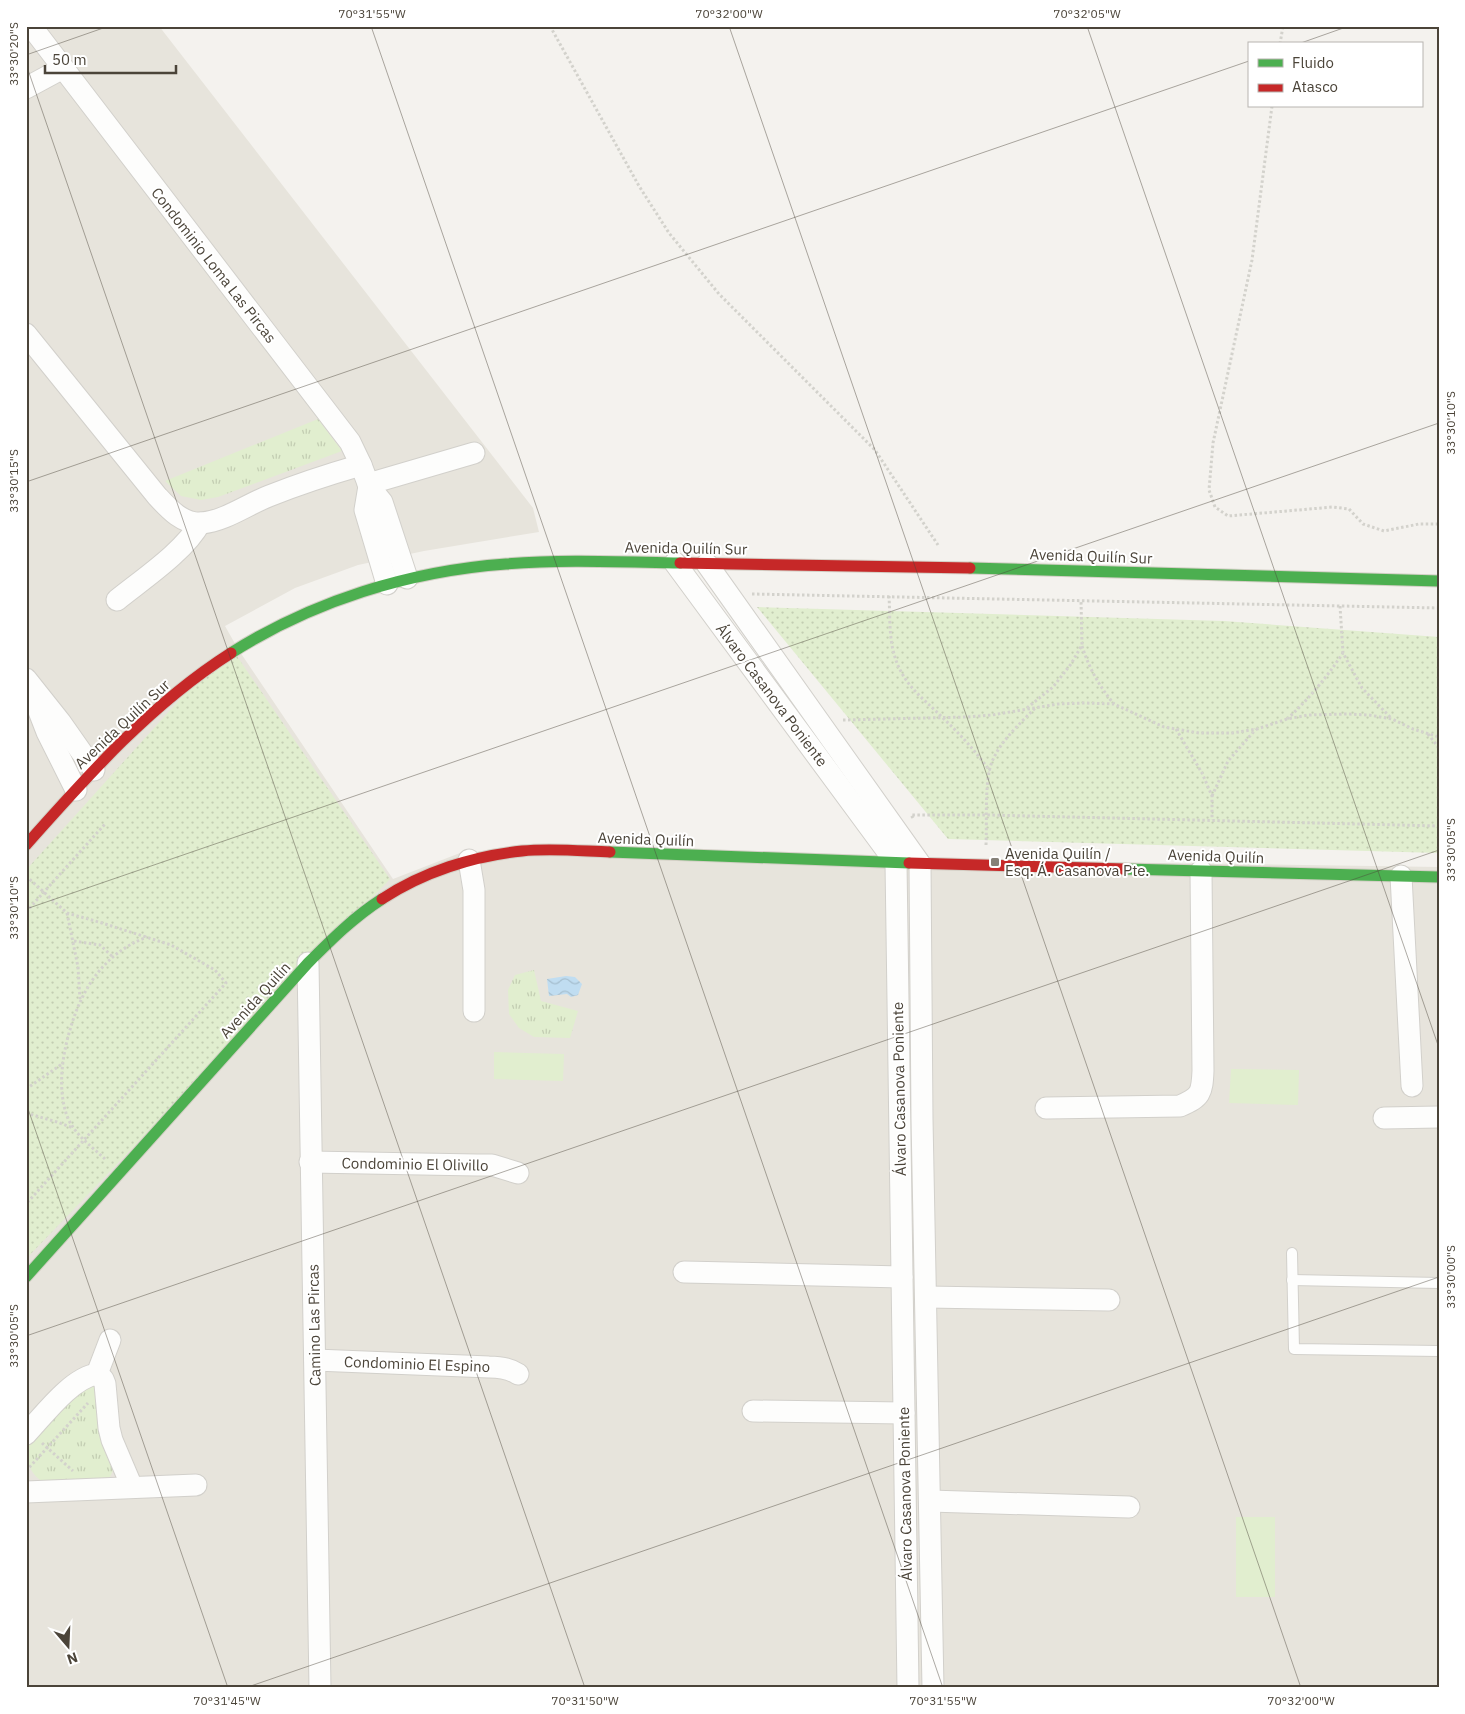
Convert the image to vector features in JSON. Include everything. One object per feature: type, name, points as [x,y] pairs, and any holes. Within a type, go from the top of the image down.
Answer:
[{"type":"street","name":"Condominio Loma Las Pircas","points":[[32,26],[350,442],[366,478],[382,502],[397,581]]},
{"type":"street","points":[[26,88],[63,68]]},
{"type":"street","points":[[26,334],[157,496],[171,510],[186,520],[200,524],[219,519],[268,496],[301,484],[366,478],[474,453]]},
{"type":"street","points":[[117,600],[181,548],[194,536],[200,524]]},
{"type":"street","name":"Avenida Quilín Sur","points":[[26,845],[94,770],[154,710],[195,678],[238,649],[277,627],[317,609],[397,581],[456,569],[511,562],[564,561],[950,567],[1439,581]]},
{"type":"street","name":"Álvaro Casanova Poniente","points":[[675,563],[896,863],[908,1688]]},
{"type":"street","name":"Álvaro Casanova Poniente","points":[[707,564],[920,864],[922,1109],[933,1688]]},
{"type":"street","points":[[29,683],[61,723],[94,770]]},
{"type":"street","points":[[29,683],[48,732],[76,790]]},
{"type":"street","name":"Avenida Quilín","points":[[26,1277],[308,963],[341,930],[382,897],[400,887],[468,860],[522,851],[549,850],[920,864],[1439,877]]},
{"type":"street","points":[[468,860],[474,890],[474,1011]]},
{"type":"street","points":[[1046,1108],[1180,1106],[1191,1102],[1202,1089],[1204,1071],[1201,871]]},
{"type":"street","points":[[1401,876],[1412,1086]]},
{"type":"street","name":"Camino Las Pircas","points":[[308,963],[320,1688]]},
{"type":"street","points":[[1384,1118],[1439,1117]]},
{"type":"street","name":"Condominio El Olivillo","points":[[310,1162],[477,1164],[492,1165],[518,1173]]},
{"type":"street","points":[[684,1272],[902,1277]]},
{"type":"street","points":[[926,1297],[1109,1300]]},
{"type":"street","points":[[110,1340],[101,1379],[112,1440],[132,1487]]},
{"type":"street","name":"Condominio El Espino","points":[[315,1360],[489,1367],[512,1370],[518,1374]]},
{"type":"street","points":[[28,1432],[74,1385],[90,1375],[101,1379]]},
{"type":"street","points":[[753,1411],[904,1413]]},
{"type":"street","points":[[904,1441],[929,1440]]},
{"type":"street","points":[[28,1482],[92,1489],[196,1485]]},
{"type":"street","points":[[930,1501],[1129,1507]]},
{"type":"lane","points":[[1292,1253],[1294,1349],[1439,1351]]},
{"type":"lane","points":[[1292,1280],[1439,1283]]},
{"type":"path","points":[[550,26],[639,186],[668,233],[719,294],[875,450],[934,537]]},
{"type":"path","points":[[1280,42],[1283,26]]},
{"type":"path","points":[[1272,108],[1252,260],[1212,443],[1210,490],[1215,507],[1228,516],[1333,507],[1349,509],[1364,524],[1384,531],[1419,524],[1439,524]]},
{"type":"path","points":[[728,594],[1439,608]]},
{"type":"path","points":[[888,596],[893,650],[904,678],[922,700],[944,718],[974,750],[990,771]]},
{"type":"path","points":[[1081,600],[1082,645],[1089,667],[1100,687],[1114,704]]},
{"type":"path","points":[[1340,606],[1343,654],[1362,688],[1392,719]]},
{"type":"path","points":[[1026,709],[1053,687],[1071,664],[1082,645]]},
{"type":"path","points":[[1286,719],[1327,678],[1343,654]]},
{"type":"path","points":[[842,720],[992,715],[1058,704],[1085,703],[1114,704],[1164,727],[1199,733],[1232,733],[1257,729],[1286,719],[1308,715],[1347,714],[1392,719],[1413,729],[1439,737]]},
{"type":"path","points":[[986,865],[990,771],[998,752],[1011,732],[1037,707]]},
{"type":"path","points":[[1176,729],[1202,773],[1212,796],[1212,820]]},
{"type":"path","points":[[1212,796],[1228,761],[1257,729]]},
{"type":"path","points":[[1428,734],[1439,748]]},
{"type":"path","points":[[903,840],[920,830],[911,815],[988,815],[1439,826]]},
{"type":"path","points":[[26,912],[105,824]]},
{"type":"path","points":[[26,876],[67,914],[171,945],[214,970],[226,983],[26,1204]]},
{"type":"path","points":[[67,914],[74,941],[80,984],[80,1000]]},
{"type":"path","points":[[73,1128],[63,1100],[62,1064],[69,1032],[80,1000],[102,968],[136,941],[147,937]]},
{"type":"path","points":[[74,941],[100,945],[114,957]]},
{"type":"path","points":[[26,1090],[62,1064]]},
{"type":"path","points":[[26,1114],[73,1128],[120,1173]]},
{"type":"path","points":[[28,1482],[48,1448],[101,1379]]},
{"type":"path","points":[[28,1432],[92,1489]]},
{"type":"shaded area","points":[[26,26],[159,26],[533,508],[539,532],[424,551],[358,565],[295,588],[225,626],[238,649],[393,879],[460,853],[1439,867],[1439,1688],[26,1688]]},
{"type":"green space","points":[[318,419],[342,451],[218,497],[201,500],[181,496],[165,481]]},
{"type":"green space","points":[[757,607],[1224,621],[1439,637],[1439,853],[948,839]]},
{"type":"green space","points":[[232,649],[390,879],[26,1259],[26,870],[191,687]]},
{"type":"green space","points":[[534,970],[541,1001],[578,1011],[570,1038],[534,1037],[519,1028],[509,1014],[508,990],[515,975]]},
{"type":"green space","points":[[494,1052],[564,1054],[563,1081],[494,1079]]},
{"type":"green space","points":[[1231,1069],[1299,1070],[1298,1105],[1229,1103]]},
{"type":"green space","points":[[91,1385],[95,1386],[101,1434],[113,1471],[108,1480],[42,1481],[34,1475],[29,1465],[27,1450],[29,1445],[76,1392]]},
{"type":"green space","points":[[1236,1517],[1275,1517],[1275,1597],[1236,1597]]},
{"type":"water","points":[[566,976],[575,977],[582,984],[578,995],[571,997],[567,994],[549,996],[547,979]]},
{"type":"traffic: fast","points":[[231,653],[295,618],[328,604],[398,582],[434,574],[528,562],[680,563]]},
{"type":"traffic: fast","points":[[970,568],[1439,581]]},
{"type":"traffic: fast","points":[[610,852],[909,863]]},
{"type":"traffic: fast","points":[[1125,869],[1439,877]]},
{"type":"traffic: fast","points":[[26,1277],[308,963],[353,921],[382,899]]},
{"type":"traffic: jam","points":[[680,563],[970,568]]},
{"type":"traffic: jam","points":[[26,845],[97,766],[148,717],[202,673],[231,653]]},
{"type":"traffic: jam","points":[[382,899],[431,873],[467,861],[504,853],[533,850],[610,852]]},
{"type":"traffic: jam","points":[[909,863],[1125,869]]},
{"type":"place","name":"Avenida Quilín / Esq. Á. Casanova Pte.","points":[[995,862]]}]
